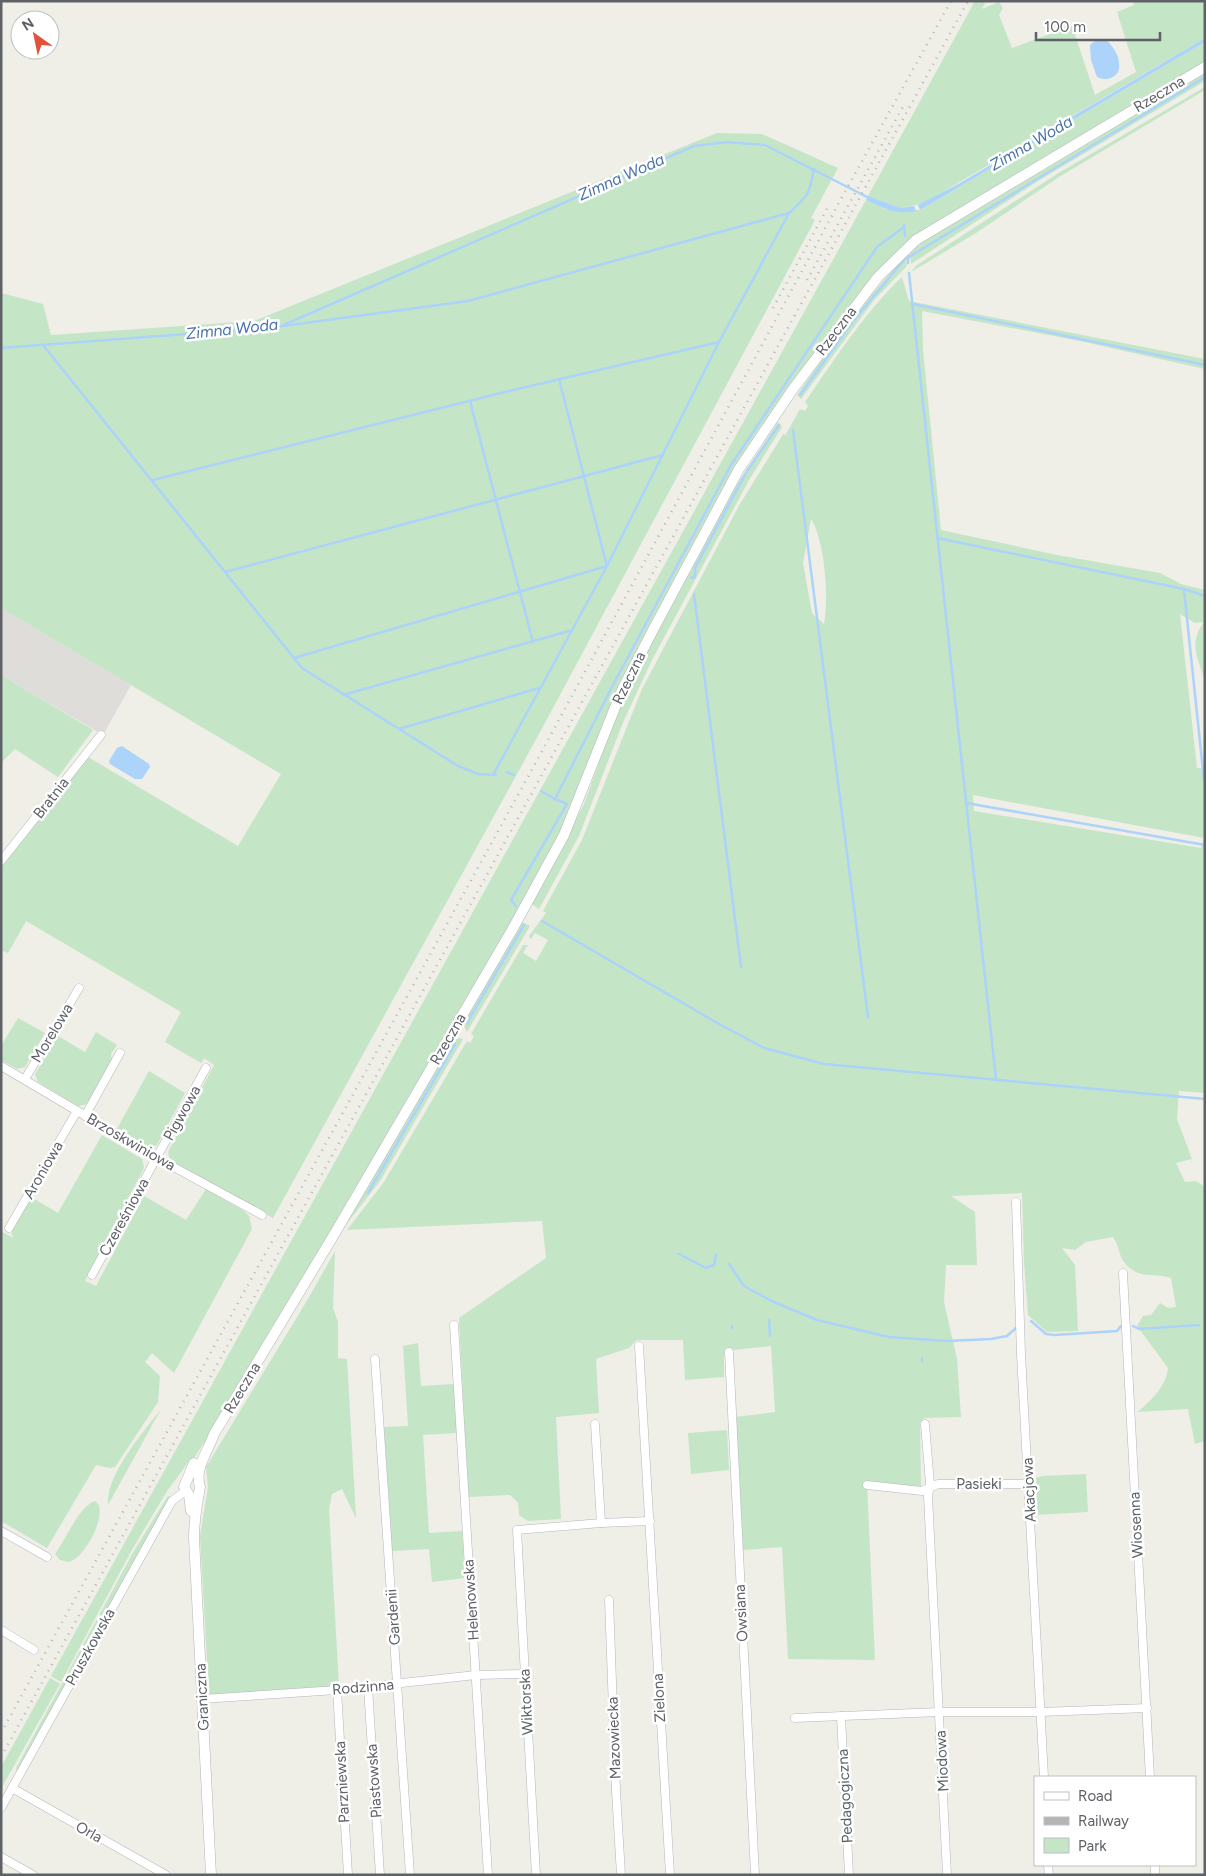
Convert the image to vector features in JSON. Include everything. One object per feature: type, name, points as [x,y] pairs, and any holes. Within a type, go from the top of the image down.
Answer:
[{"type":"street","name":"Rzeczna","points":[[190,1493],[184,1484],[192,1481],[198,1454],[214,1434],[335,1233],[555,852],[582,793],[619,697],[644,647],[739,470],[799,382],[878,277],[916,240],[1205,67]]},
{"type":"street","name":"Bratnia","points":[[1,861],[101,735]]},
{"type":"street","name":"Morelowa","points":[[25,1079],[79,988]]},
{"type":"street","points":[[84,1116],[120,1053]]},
{"type":"street","name":"Pigwowa","points":[[157,1158],[206,1068]]},
{"type":"street","name":"Brzoskwiniowa","points":[[2,1069],[25,1079],[157,1158],[262,1215]]},
{"type":"street","name":"Aroniowa","points":[[8,1228],[77,1111]]},
{"type":"street","name":"Czereśniowa","points":[[92,1275],[157,1158]]},
{"type":"street","name":"Akacjowa","points":[[1016,1202],[1021,1354],[1044,1776]]},
{"type":"street","name":"Wiosenna","points":[[1123,1273],[1150,1776]]},
{"type":"street","name":"Helenowska","points":[[454,1325],[488,1875]]},
{"type":"street","name":"Zielona","points":[[639,1346],[670,1875]]},
{"type":"street","name":"Owsiana","points":[[728,1352],[755,1875]]},
{"type":"street","name":"Gardenii","points":[[375,1359],[410,1875]]},
{"type":"street","points":[[596,1424],[601,1523],[650,1521]]},
{"type":"street","name":"Miodowa","points":[[925,1424],[930,1488],[928,1496],[947,1875]]},
{"type":"street","name":"Graniczna","points":[[192,1481],[200,1487],[190,1493],[194,1519],[211,1875]]},
{"type":"street","name":"Pasieki","points":[[867,1485],[922,1491],[940,1484],[1029,1484]]},
{"type":"street","name":"Pruszkowska","points":[[1,1808],[172,1501],[190,1493]]},
{"type":"street","name":"Wiktorska","points":[[536,1875],[517,1530],[601,1523]]},
{"type":"street","points":[[1,1531],[47,1557]]},
{"type":"street","name":"Mazowiecka","points":[[609,1600],[616,1791],[622,1875]]},
{"type":"street","points":[[1,1630],[34,1650]]},
{"type":"street","name":"Rodzinna","points":[[202,1699],[337,1690],[476,1675],[524,1674]]},
{"type":"street","name":"Piastowska","points":[[368,1687],[380,1875]]},
{"type":"street","name":"Parzniewska","points":[[337,1690],[348,1875]]},
{"type":"street","points":[[795,1718],[939,1712],[1041,1712],[1147,1708]]},
{"type":"street","name":"Pedagogiczna","points":[[841,1716],[849,1875]]},
{"type":"street","name":"Orla","points":[[12,1788],[166,1875]]},
{"type":"street","points":[[1,1857],[33,1875]]},
{"type":"shaded area","points":[[1,608],[131,685],[103,735],[1,675]]},
{"type":"green space","points":[[975,1],[986,1],[982,9],[999,2],[1003,8],[999,15],[1012,48],[1072,26],[1095,95],[1136,72],[1117,12],[1134,5],[1133,1],[1205,1],[1205,38],[922,204],[901,208],[868,196]]},
{"type":"green space","points":[[1205,42],[1205,62],[901,247],[875,274],[821,345],[676,578],[568,818],[542,869],[339,1219],[211,1432],[192,1461],[190,1460],[167,1491],[133,1548],[61,1682],[51,1676],[866,200],[885,209],[920,210]]},
{"type":"green space","points":[[1205,73],[1205,81],[1038,181],[911,264],[910,252],[924,241]]},
{"type":"green space","points":[[1205,87],[1205,90],[1059,177],[976,233],[911,272],[917,265],[1057,174]]},
{"type":"green space","points":[[717,133],[762,134],[838,168],[811,218],[815,220],[539,734],[273,1218],[170,1161],[168,1152],[214,1065],[204,1058],[201,1063],[165,1042],[181,1012],[26,921],[8,953],[1,950],[1,868],[88,757],[238,846],[281,774],[1,608],[1,293],[43,304],[51,335],[254,321]]},
{"type":"green space","points":[[905,256],[907,266],[874,300],[801,399],[797,395],[850,319]]},
{"type":"green space","points":[[902,277],[909,301],[1205,359],[1205,369],[1080,341],[922,311],[923,350],[941,530],[1057,555],[1160,573],[1181,584],[1205,590],[1205,681],[1197,658],[1195,644],[1196,637],[1204,622],[1195,623],[1180,614],[1197,768],[1205,769],[1205,1093],[1179,1091],[1177,1119],[1192,1159],[1176,1163],[1185,1182],[1196,1181],[1205,1187],[1205,1441],[1195,1444],[1188,1409],[1138,1412],[1161,1387],[1168,1368],[1137,1326],[1143,1316],[1151,1315],[1160,1303],[1168,1308],[1176,1307],[1171,1278],[1135,1272],[1122,1260],[1117,1243],[1113,1237],[1086,1242],[1075,1250],[1062,1248],[1075,1265],[1078,1331],[1047,1332],[1028,1315],[1022,1193],[951,1196],[975,1212],[977,1265],[946,1265],[944,1302],[957,1359],[961,1417],[924,1418],[920,1423],[921,1488],[882,1482],[867,1484],[875,1660],[788,1659],[782,1547],[743,1550],[735,1417],[775,1412],[771,1346],[724,1351],[724,1377],[685,1380],[683,1340],[637,1340],[629,1348],[596,1359],[599,1413],[556,1417],[561,1519],[528,1521],[519,1515],[518,1503],[510,1495],[468,1497],[459,1318],[546,1258],[542,1221],[347,1230],[384,1182],[467,1041],[470,1043],[474,1036],[471,1034],[523,945],[528,945],[523,953],[536,961],[548,940],[535,933],[531,939],[529,936],[546,913],[543,911],[582,840],[642,689],[740,504],[784,433],[785,436],[800,409],[805,411],[808,406],[805,402],[827,369],[888,291]],"holes":[[[811,519],[820,541],[825,570],[826,600],[824,624],[812,613],[803,563]],[[973,795],[1204,838],[1201,848],[974,811]]]},
{"type":"green space","points":[[778,422],[782,427],[749,480],[652,660],[624,720],[579,836],[539,909],[532,904],[584,804],[614,721],[637,671],[728,498]]},
{"type":"green space","points":[[1,675],[93,730],[58,777],[15,749],[1,763]]},
{"type":"green space","points":[[522,922],[530,926],[467,1032],[463,1023]]},
{"type":"green space","points":[[18,1018],[45,1033],[25,1067],[17,1069],[1,1060],[1,1046]]},
{"type":"green space","points":[[96,1032],[117,1045],[111,1054],[112,1060],[87,1104],[78,1106],[38,1082],[35,1074],[58,1036],[85,1052]]},
{"type":"green space","points":[[459,1038],[463,1039],[380,1181],[345,1226],[452,1042]]},
{"type":"green space","points":[[149,1071],[185,1093],[157,1145],[149,1148],[117,1129]]},
{"type":"green space","points":[[102,1135],[142,1159],[144,1168],[85,1281],[96,1286],[144,1196],[186,1220],[206,1189],[244,1211],[249,1216],[252,1229],[174,1373],[152,1353],[145,1362],[160,1376],[158,1402],[115,1467],[110,1468],[96,1465],[47,1548],[1,1521],[1,1231],[13,1238],[11,1231],[31,1197],[58,1213]]},
{"type":"green space","points":[[335,1251],[333,1308],[338,1322],[338,1358],[347,1359],[356,1518],[342,1489],[332,1494],[329,1510],[339,1686],[209,1697],[200,1536],[208,1487],[206,1467]]},
{"type":"green space","points":[[418,1343],[421,1386],[454,1384],[457,1433],[423,1435],[429,1533],[462,1531],[465,1578],[432,1582],[429,1549],[392,1551],[384,1427],[408,1426],[403,1346]]},
{"type":"green space","points":[[161,1409],[108,1505],[109,1493],[119,1467]]},
{"type":"green space","points":[[727,1430],[729,1470],[691,1474],[688,1433]]},
{"type":"green space","points":[[1086,1474],[1088,1512],[1035,1515],[1032,1479],[1043,1476]]},
{"type":"green space","points":[[168,1496],[170,1497],[17,1772],[16,1768],[135,1549]]},
{"type":"green space","points":[[95,1501],[99,1505],[100,1512],[92,1538],[75,1559],[69,1562],[60,1560],[55,1554],[83,1510]]},
{"type":"green space","points":[[50,1678],[60,1684],[1,1789],[1,1767]]},
{"type":"water","points":[[1205,38],[1205,42],[920,210],[918,205],[960,183]]},
{"type":"water","points":[[1097,39],[1106,39],[1113,47],[1119,60],[1118,72],[1109,79],[1097,77],[1091,60],[1090,45]]},
{"type":"water","points":[[868,196],[901,208],[914,206],[916,211],[902,212],[890,210],[866,200]]},
{"type":"water","points":[[122,746],[149,764],[150,767],[142,779],[135,779],[110,764],[109,761],[117,748]]},
{"type":"waterway","points":[[800,395],[853,321],[904,260],[1205,77]]},
{"type":"waterway","name":"Zimna Woda","points":[[1,348],[279,327],[694,146],[727,142],[765,145],[869,198]]},
{"type":"waterway","points":[[283,326],[468,301],[789,213],[807,194],[814,169]]},
{"type":"waterway","points":[[493,775],[607,566],[719,342],[789,213]]},
{"type":"waterway","points":[[904,225],[905,236]]},
{"type":"waterway","points":[[516,906],[511,900],[567,804],[555,799],[613,685],[731,465],[877,247],[904,227]]},
{"type":"waterway","points":[[908,256],[908,263]]},
{"type":"waterway","points":[[909,273],[996,1079]]},
{"type":"waterway","points":[[913,304],[1205,365]]},
{"type":"waterway","points":[[153,480],[509,391],[719,342]]},
{"type":"waterway","points":[[43,345],[302,668],[458,766],[478,774],[496,775]]},
{"type":"waterway","points":[[294,658],[607,566],[559,379]]},
{"type":"waterway","points":[[470,401],[533,642]]},
{"type":"waterway","points":[[691,578],[695,577],[695,568],[747,471],[779,425]]},
{"type":"waterway","points":[[793,430],[868,1017]]},
{"type":"waterway","points":[[225,572],[663,455]]},
{"type":"waterway","points":[[937,538],[1184,589],[1205,596]]},
{"type":"waterway","points":[[1184,590],[1204,780]]},
{"type":"waterway","points":[[694,594],[741,967]]},
{"type":"waterway","points":[[343,695],[569,631]]},
{"type":"waterway","points":[[399,729],[539,688]]},
{"type":"waterway","points":[[507,772],[514,775]]},
{"type":"waterway","points":[[541,791],[555,799]]},
{"type":"waterway","points":[[966,803],[1205,845]]},
{"type":"waterway","points":[[542,921],[719,1024],[764,1048],[824,1064],[1205,1099]]},
{"type":"waterway","points":[[467,1023],[524,925]]},
{"type":"waterway","points":[[368,1193],[455,1044]]},
{"type":"waterway","points":[[679,1254],[706,1268],[714,1265]]},
{"type":"waterway","points":[[714,1265],[716,1255]]},
{"type":"waterway","points":[[729,1264],[744,1286],[768,1299]]},
{"type":"waterway","points":[[769,1300],[817,1320],[889,1337],[946,1341],[991,1339],[1007,1336],[1016,1328]]},
{"type":"waterway","points":[[769,1320],[770,1336]]},
{"type":"waterway","points":[[1031,1321],[1046,1334],[1054,1335],[1117,1331],[1121,1326]]},
{"type":"waterway","points":[[1133,1326],[1139,1329],[1199,1325]]},
{"type":"railway","points":[[1,1733],[529,775],[841,199],[951,1]]},
{"type":"railway","points":[[1,1757],[968,1]]},
{"type":"railway","points":[[807,280],[905,103]]},
{"type":"railway","points":[[773,308],[829,205]]}]
